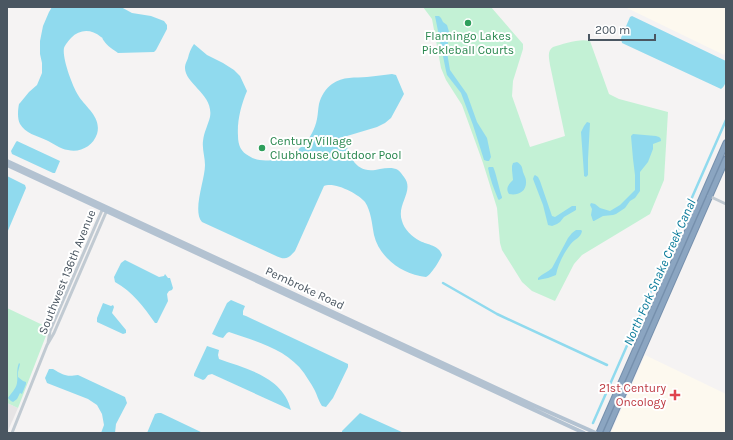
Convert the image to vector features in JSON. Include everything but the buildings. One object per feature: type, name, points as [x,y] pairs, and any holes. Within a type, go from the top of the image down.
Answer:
[{"type":"highway","points":[[599,433],[726,143]]},
{"type":"highway","points":[[606,433],[726,159]]},
{"type":"main road","name":"Pembroke Road","points":[[7,161],[519,401],[584,433]]},
{"type":"main road","name":"Pembroke Road","points":[[7,164],[105,208]]},
{"type":"main road","name":"Pembroke Road","points":[[519,401],[596,433]]},
{"type":"street","points":[[704,194],[726,204]]},
{"type":"street","name":"Southwest 136th Avenue","points":[[12,433],[32,386],[47,345],[50,331],[105,208]]},
{"type":"shaded area","points":[[625,7],[726,7],[726,50],[724,55]]},
{"type":"shaded area","points":[[645,355],[726,394],[726,433],[611,433]]},
{"type":"shaded area","points":[[7,403],[18,408],[7,433]]},
{"type":"green space","points":[[423,7],[491,7],[523,44],[523,49],[513,81],[512,96],[530,147],[565,136],[549,55],[553,47],[566,43],[581,40],[590,41],[609,94],[619,99],[668,112],[664,180],[650,214],[582,255],[574,264],[555,301],[532,291],[522,282],[502,250],[497,208],[483,163],[462,105],[446,80],[441,68],[432,19]]},
{"type":"green space","points":[[7,308],[49,328],[18,408],[7,403]]},
{"type":"water","points":[[52,7],[121,7],[132,13],[151,16],[164,21],[167,25],[167,29],[154,52],[118,53],[107,45],[97,34],[89,31],[74,35],[67,43],[64,48],[64,52],[70,78],[78,95],[95,117],[98,128],[95,138],[86,148],[73,151],[62,148],[25,130],[18,119],[19,104],[37,85],[42,73],[40,41],[43,26]]},
{"type":"water","points":[[435,16],[439,16],[447,25],[450,35],[447,52],[450,70],[467,94],[477,122],[487,138],[491,157],[489,161],[484,160],[461,93],[447,75]]},
{"type":"water","points":[[632,16],[726,61],[724,86],[721,89],[622,43],[621,38],[630,17]]},
{"type":"water","points":[[194,44],[207,55],[234,70],[240,76],[247,91],[241,107],[239,119],[238,130],[240,148],[252,158],[260,160],[271,160],[286,157],[304,145],[315,126],[321,98],[326,90],[336,81],[349,78],[392,74],[396,75],[404,94],[391,118],[377,127],[344,138],[352,158],[360,167],[365,170],[394,168],[404,177],[407,182],[407,193],[401,209],[403,224],[406,230],[414,237],[436,247],[442,255],[430,273],[426,277],[412,274],[391,262],[380,250],[374,235],[370,213],[365,202],[352,192],[334,185],[324,186],[295,251],[288,258],[278,257],[202,222],[198,211],[205,165],[203,141],[210,117],[210,109],[204,96],[189,79],[186,73],[185,65]]},
{"type":"water","points":[[587,122],[590,123],[588,175],[586,177],[584,176],[581,132]]},
{"type":"water","points":[[633,134],[656,136],[661,140],[653,144],[653,149],[648,162],[640,172],[640,191],[625,208],[616,214],[603,216],[593,221],[591,215],[591,203],[610,211],[620,205],[635,190],[631,136]]},
{"type":"water","points":[[17,141],[60,161],[55,173],[12,154],[11,151]]},
{"type":"water","points":[[517,162],[522,167],[526,179],[526,185],[525,188],[518,194],[509,194],[507,188],[513,180],[512,166],[513,163]]},
{"type":"water","points":[[489,167],[493,167],[495,172],[502,197],[499,200],[491,180]]},
{"type":"water","points":[[535,175],[540,181],[552,216],[555,217],[572,206],[576,206],[576,210],[564,217],[557,224],[552,226],[548,225],[543,205],[533,179]]},
{"type":"water","points":[[7,176],[25,185],[26,188],[7,233]]},
{"type":"water","points":[[576,230],[582,231],[579,237],[572,243],[566,252],[556,275],[538,280],[538,278],[552,268],[568,238]]},
{"type":"water","points":[[125,260],[159,277],[164,276],[165,274],[168,278],[170,278],[173,288],[167,294],[168,301],[157,323],[155,323],[142,305],[132,295],[115,282],[114,277],[121,263]]},
{"type":"water","points":[[231,300],[245,306],[243,315],[348,364],[348,367],[333,398],[326,407],[322,406],[319,402],[313,387],[304,373],[289,358],[280,352],[229,332],[223,338],[212,334],[227,303]]},
{"type":"water","points":[[103,303],[111,306],[113,305],[114,307],[112,313],[126,330],[126,333],[123,334],[97,322],[97,318]]},
{"type":"water","points":[[207,346],[219,350],[219,359],[252,371],[272,382],[287,399],[291,410],[212,374],[208,375],[203,380],[194,376]]},
{"type":"water","points":[[19,363],[18,377],[26,382],[26,384],[22,394],[20,393],[17,399],[13,402],[8,398],[15,389]]},
{"type":"water","points":[[49,369],[53,369],[67,376],[78,375],[125,397],[127,403],[116,424],[115,433],[101,433],[104,425],[102,414],[97,405],[88,399],[47,383],[45,378]]},
{"type":"water","points":[[161,413],[203,433],[147,433],[155,414]]},
{"type":"water","points":[[360,413],[404,433],[342,433],[342,431]]},
{"type":"waterway","name":"North Fork Snake Creek Canal","points":[[593,423],[726,120]]},
{"type":"waterway","points":[[443,283],[497,314],[607,365]]},
{"type":"place","name":"Flamingo Lakes Pickleball Courts","points":[[468,23]]},
{"type":"place","name":"Century Village Clubhouse Outdoor Pool","points":[[262,148]]},
{"type":"place","name":"21st Century Oncology","points":[[675,395]]}]
